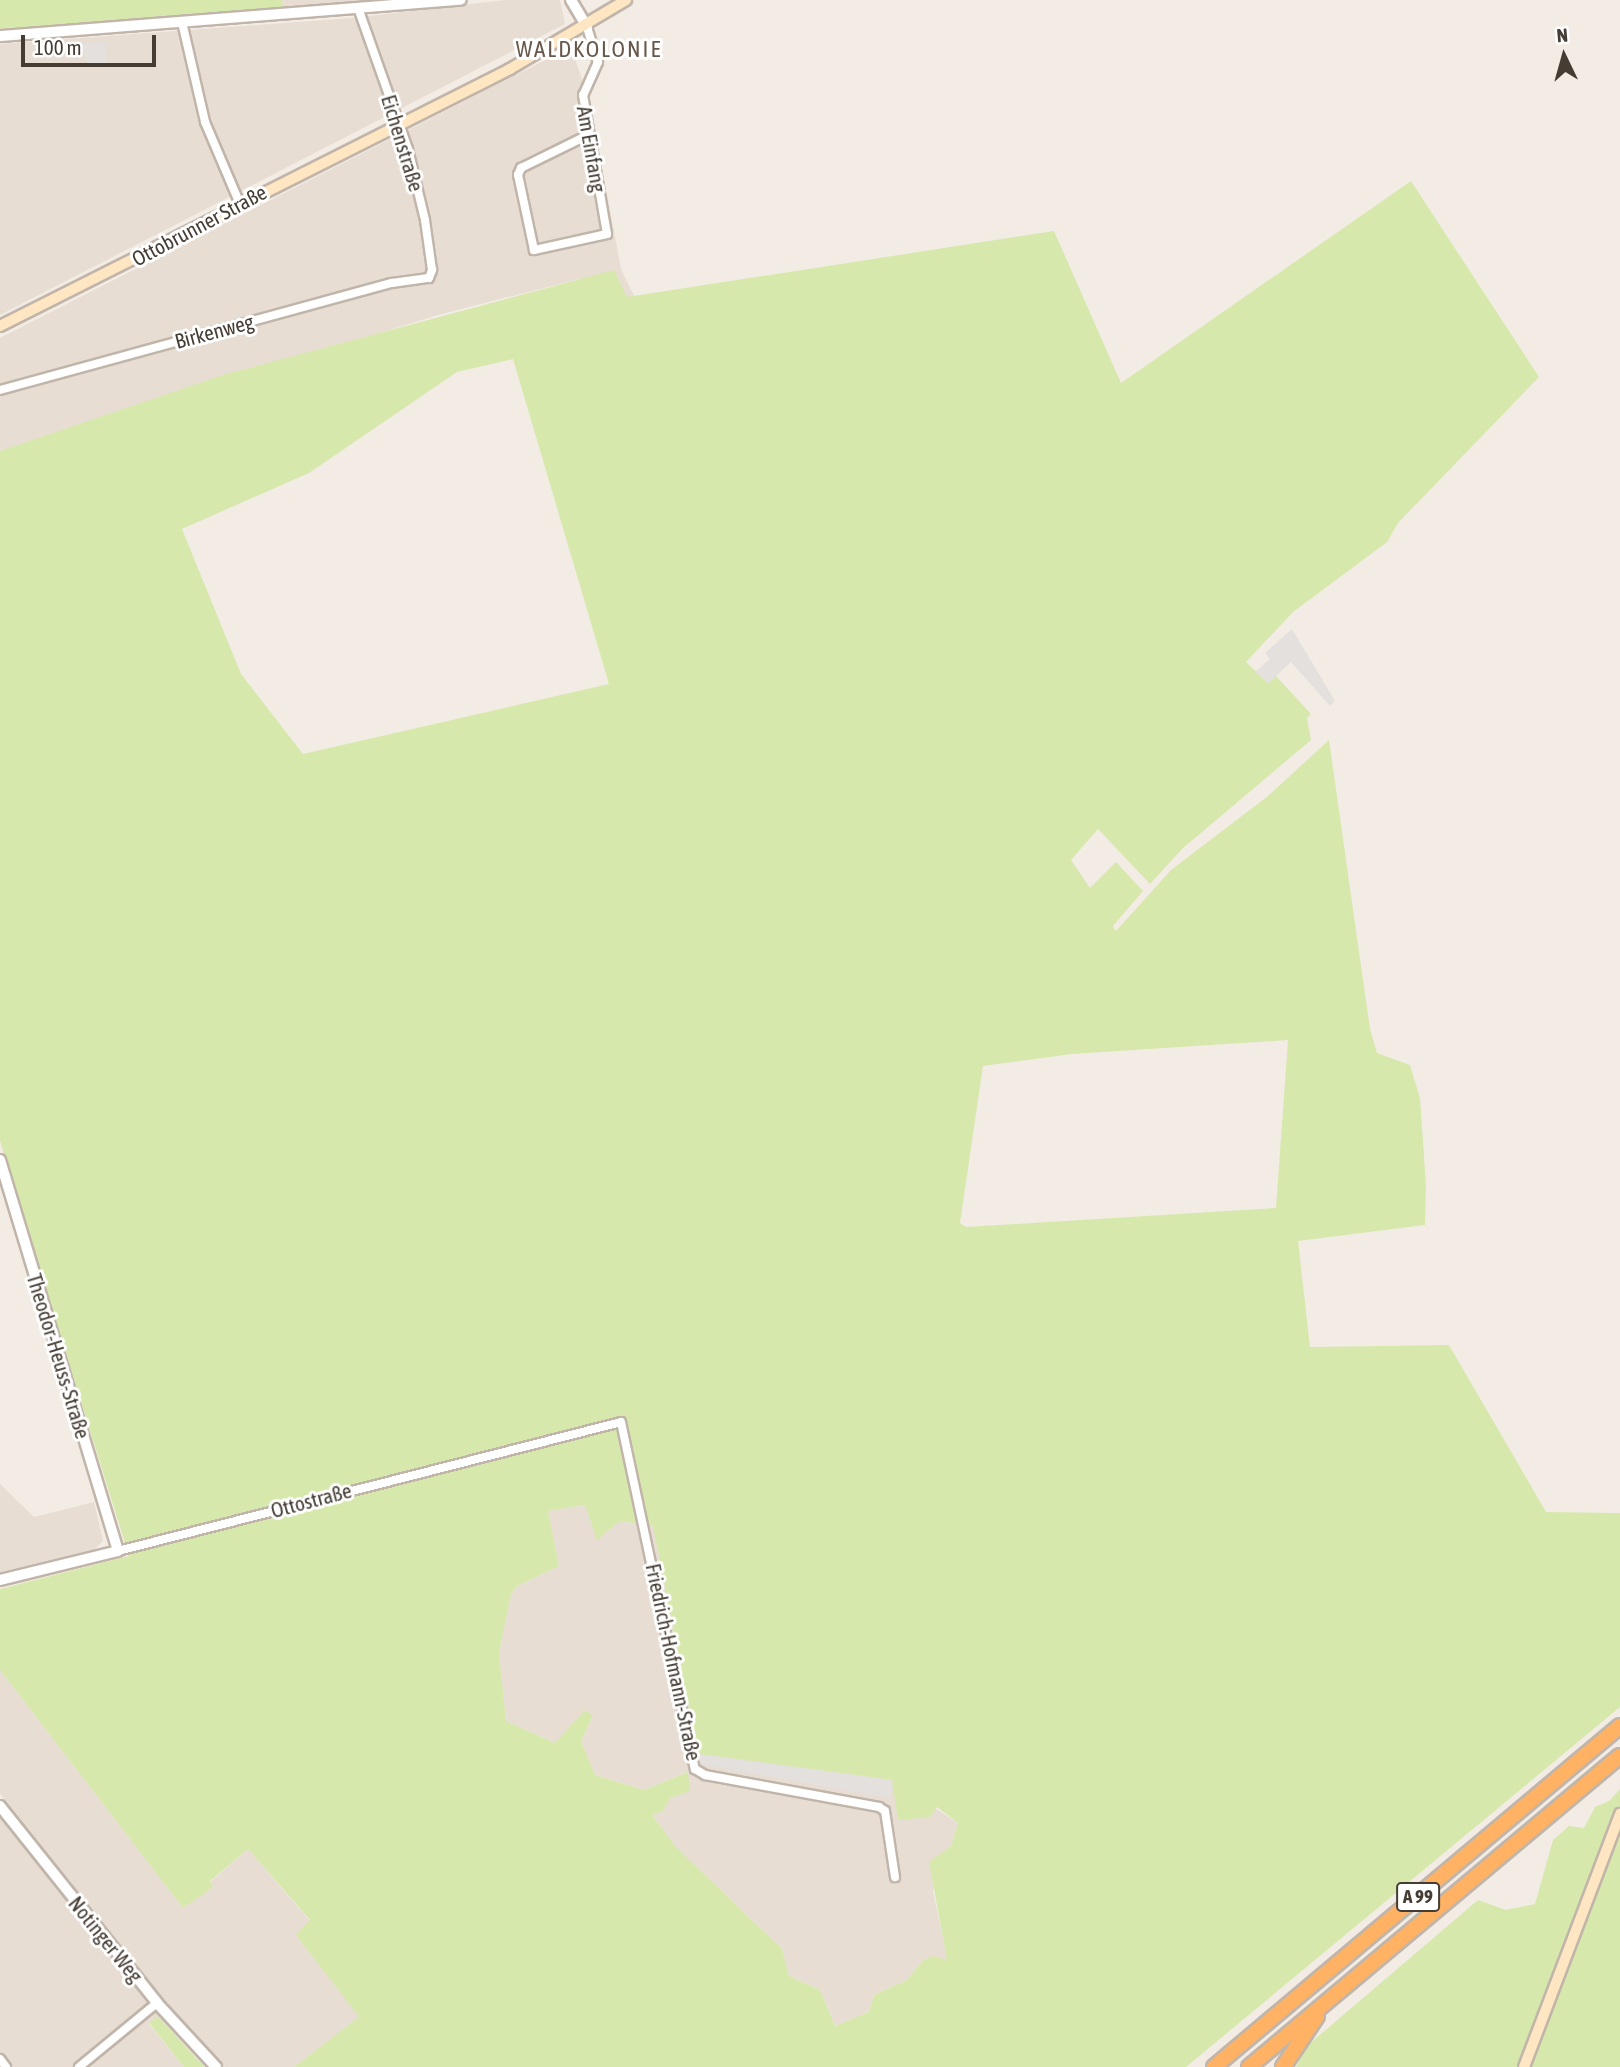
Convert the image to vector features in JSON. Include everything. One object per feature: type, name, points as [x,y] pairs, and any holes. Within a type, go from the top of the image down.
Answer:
[{"type":"highway","name":"A 99","points":[[1214,2067],[1620,1726]]},
{"type":"highway","name":"A 99","points":[[1249,2067],[1620,1756]]},
{"type":"highway","points":[[1283,2067],[1320,2008]]},
{"type":"main road","name":"Ottobrunner Straße","points":[[0,326],[221,218],[240,204],[587,27],[626,0]]},
{"type":"main road","points":[[1524,2067],[1618,1819]]},
{"type":"street","points":[[0,36],[359,11],[460,0]]},
{"type":"street","points":[[571,0],[587,27]]},
{"type":"street","name":"Eichenstraße","points":[[359,11],[399,123],[425,220],[432,270],[429,278]]},
{"type":"street","points":[[182,22],[205,121],[240,204]]},
{"type":"street","name":"Am Einfang","points":[[587,27],[598,53],[583,95],[607,234],[534,250],[524,216],[517,175],[521,168],[588,135]]},
{"type":"street","name":"Birkenweg","points":[[0,390],[392,283],[429,278]]},
{"type":"street","name":"Theodor-Heuss-Straße","points":[[0,1160],[118,1551]]},
{"type":"street","name":"Ottostraße","points":[[0,1580],[621,1422]]},
{"type":"street","name":"Friedrich-Hofmann-Straße","points":[[621,1422],[695,1769],[705,1775],[880,1807],[885,1811],[895,1877]]},
{"type":"street","name":"Notinger Weg","points":[[0,1806],[4,1820],[157,2003],[216,2067]]},
{"type":"street","points":[[79,2067],[157,2003]]},
{"type":"street","points":[[0,2059],[6,2067]]},
{"type":"shaded area","points":[[282,0],[394,0],[283,8]]},
{"type":"shaded area","points":[[505,0],[560,0],[565,24],[0,315],[0,44],[352,18]]},
{"type":"shaded area","points":[[105,42],[107,64],[86,65],[85,53],[71,54],[70,44]]},
{"type":"shaded area","points":[[571,47],[590,103],[621,269],[634,296],[587,305],[579,279],[438,315],[0,451],[0,338]]},
{"type":"shaded area","points":[[1292,629],[1335,701],[1330,706],[1291,662],[1269,683],[1255,672],[1270,659],[1265,653]]},
{"type":"shaded area","points":[[0,1484],[34,1517],[94,1502],[103,1541],[95,1549],[0,1572]]},
{"type":"shaded area","points":[[585,1505],[620,1521],[654,1526],[698,1753],[892,1780],[958,1823],[951,1846],[940,1856],[933,1892],[948,1961],[922,1961],[907,1980],[874,1995],[869,2012],[835,2026],[820,1990],[789,1976],[782,1949],[676,1847],[652,1815],[670,1798],[687,1772],[644,1790],[595,1775],[581,1741],[593,1716],[555,1743],[506,1721],[499,1653],[511,1594],[517,1586],[559,1566],[548,1511]]},
{"type":"shaded area","points":[[0,1670],[183,1908],[212,1887],[210,1882],[248,1849],[310,1921],[297,1935],[360,2017],[294,2067],[225,2067],[163,2001],[0,1794]]},
{"type":"shaded area","points":[[698,1754],[892,1780],[890,1798],[700,1764]]},
{"type":"shaded area","points":[[0,1815],[144,1996],[158,2016],[149,2024],[184,2067],[0,2067]]},
{"type":"green space","points":[[0,0],[282,0],[283,8],[0,29]]},
{"type":"green space","points":[[1411,181],[1539,377],[1398,523],[1387,542],[1293,612],[1246,662],[1268,683],[1276,676],[1311,714],[1307,718],[1311,740],[1183,848],[1150,884],[1098,829],[1071,860],[1090,888],[1116,862],[1143,891],[1113,926],[1116,931],[1171,870],[1268,796],[1329,740],[1370,1029],[1377,1053],[1410,1065],[1420,1098],[1426,1186],[1425,1225],[1298,1241],[1310,1347],[1449,1345],[1546,1512],[1620,1513],[1620,1707],[1186,2067],[294,2067],[359,2017],[296,1935],[310,1920],[248,1849],[210,1881],[213,1887],[183,1908],[0,1670],[0,1589],[129,1556],[0,1141],[0,451],[223,375],[614,270],[627,297],[1054,231],[1121,383]],"holes":[[[513,359],[609,684],[303,754],[241,674],[182,529],[309,473],[457,372]],[[1288,1040],[1276,1208],[966,1227],[960,1223],[983,1066],[1072,1054]],[[585,1505],[597,1540],[620,1521],[653,1526],[698,1754],[892,1780],[898,1820],[930,1817],[937,1807],[958,1823],[951,1846],[929,1862],[947,1960],[933,1956],[922,1961],[907,1980],[874,1995],[869,2012],[835,2026],[820,1990],[789,1976],[782,1949],[676,1847],[652,1815],[663,1811],[670,1798],[690,1791],[688,1772],[644,1790],[595,1775],[581,1741],[593,1716],[585,1710],[555,1743],[506,1721],[499,1653],[511,1594],[517,1586],[559,1566],[548,1511]]]},
{"type":"green space","points":[[1620,1789],[1620,2067],[1296,2067],[1308,2045],[1478,1900],[1506,1910],[1535,1904],[1553,1840],[1569,1826],[1584,1828],[1595,1807],[1609,1801]]},
{"type":"green space","points":[[158,2016],[205,2067],[184,2067],[149,2023]]},
{"type":"district","name":"WALDKOLONIE","points":[[589,49]]}]
